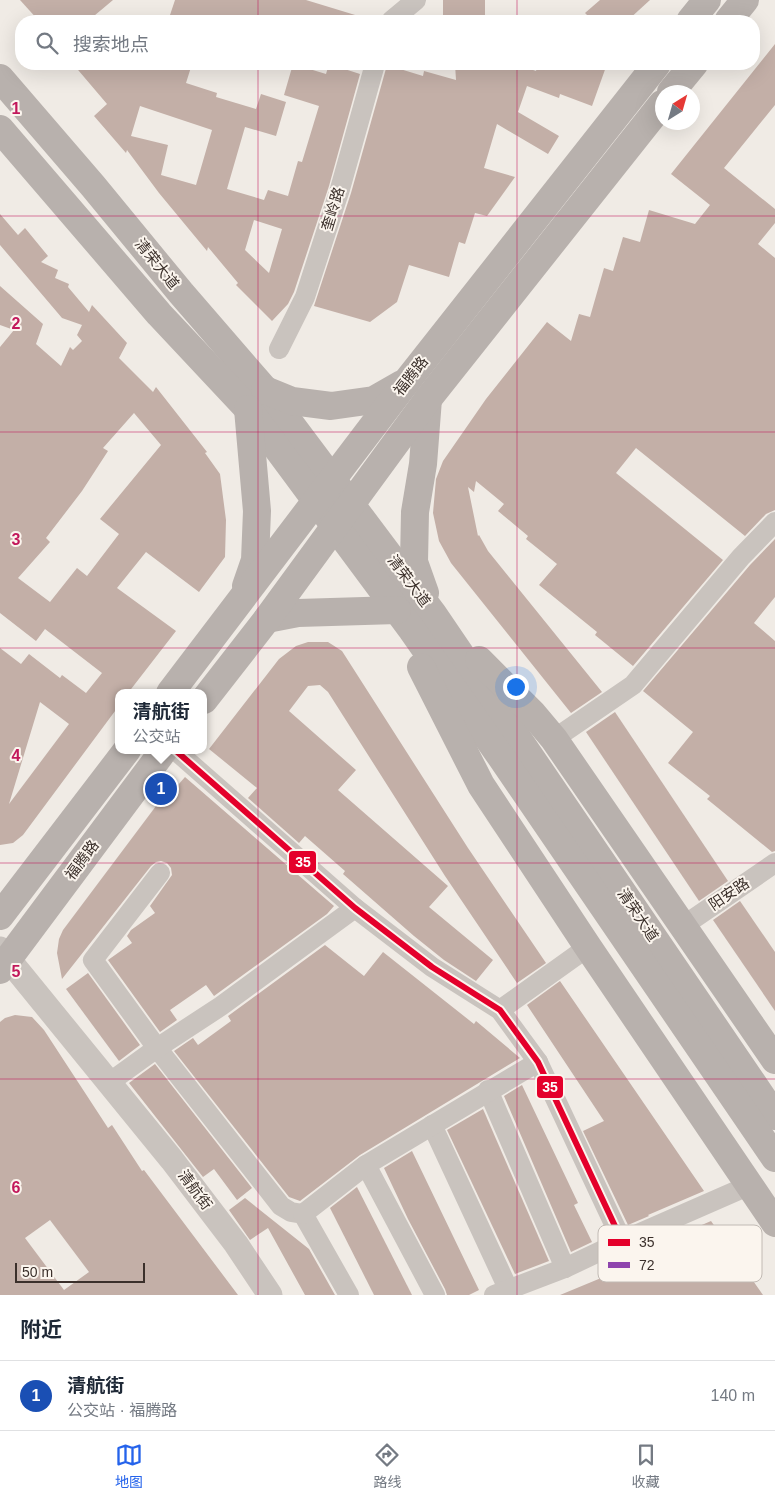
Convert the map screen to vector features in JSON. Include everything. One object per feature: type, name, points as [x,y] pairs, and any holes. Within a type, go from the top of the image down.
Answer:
[{"type":"main road","points":[[695,15],[707,0]]},
{"type":"main road","points":[[733,15],[745,0]]},
{"type":"main road","name":"福腾路","points":[[173,689],[407,381],[652,70]]},
{"type":"main road","points":[[678,85],[689,70]]},
{"type":"main road","name":"清荣大道","points":[[0,78],[93,186],[181,293],[256,400],[324,490],[335,526],[414,618],[775,1116]]},
{"type":"main road","name":"福腾路","points":[[207,696],[267,619],[428,398],[655,113]]},
{"type":"main road","name":"清荣大道","points":[[0,129],[159,314],[256,400]]},
{"type":"main road","points":[[243,598],[255,560],[257,511],[256,400],[292,401],[331,406],[374,400],[407,381]]},
{"type":"main road","points":[[428,398],[423,464],[415,512],[414,653],[481,785],[775,1223]]},
{"type":"main road","name":"清荣大道","points":[[324,490],[351,504],[414,618]]},
{"type":"main road","points":[[267,619],[298,613],[414,618],[533,714],[554,739],[775,1060]]},
{"type":"main road","name":"清荣大道","points":[[512,751],[775,1158]]},
{"type":"main road","name":"福腾路","points":[[0,916],[124,754]]},
{"type":"main road","name":"福腾路","points":[[3,959],[161,754]]},
{"type":"street","points":[[398,15],[416,0]]},
{"type":"street","name":"奎岭路","points":[[279,348],[305,297],[340,189],[372,70]]},
{"type":"street","points":[[554,739],[633,685],[741,557],[775,522]]},
{"type":"street","points":[[180,754],[354,908],[432,967],[500,1010],[538,1062],[614,1225]]},
{"type":"street","name":"阳安路","points":[[683,926],[775,863]]},
{"type":"street","points":[[160,873],[94,960],[157,1048],[281,1206],[291,1212],[303,1214],[366,1165],[488,1090],[538,1062]]},
{"type":"street","points":[[110,1082],[157,1048],[221,1006],[354,908]]},
{"type":"street","points":[[500,1010],[588,947]]},
{"type":"street","name":"清航街","points":[[3,959],[110,1082],[236,1244],[270,1295]]},
{"type":"street","points":[[488,1090],[565,1268]]},
{"type":"street","points":[[432,1125],[505,1293],[598,1252]]},
{"type":"street","points":[[366,1165],[435,1295]]},
{"type":"street","points":[[659,1225],[750,1185]]},
{"type":"street","points":[[303,1214],[349,1295]]},
{"type":"building","points":[[20,0],[113,0],[95,15],[34,15]]},
{"type":"building","points":[[175,0],[306,0],[355,15],[170,15]]},
{"type":"building","points":[[443,0],[485,0],[485,15],[443,15]]},
{"type":"building","points":[[600,0],[650,0],[634,15],[587,15],[585,13]]},
{"type":"building","points":[[775,44],[775,105],[724,168],[775,209],[775,223],[758,244],[775,258],[775,510],[766,514],[745,536],[636,448],[616,473],[723,560],[633,666],[595,635],[597,632],[539,585],[557,564],[526,539],[528,536],[498,511],[504,504],[476,481],[474,492],[468,487],[478,536],[488,551],[602,692],[571,713],[451,563],[439,541],[433,513],[436,479],[443,461],[486,399],[547,322],[571,341],[579,314],[590,317],[604,268],[613,271],[623,237],[640,242],[649,210],[695,224],[710,205],[671,174],[754,70],[760,70],[760,63]]},
{"type":"building","points":[[78,70],[190,70],[186,83],[217,93],[216,97],[256,109],[261,94],[286,102],[276,136],[245,127],[227,189],[264,200],[268,190],[288,196],[298,161],[302,162],[319,106],[284,95],[291,70],[313,70],[326,74],[327,70],[348,70],[360,74],[329,186],[294,292],[288,304],[272,321],[236,285],[238,283],[208,247],[207,251],[159,193],[127,150],[126,153],[94,116],[107,104]],"holes":[[[140,106],[212,130],[196,185],[161,175],[168,145],[131,136]],[[254,220],[282,229],[269,273],[245,250]]]},
{"type":"building","points":[[386,70],[403,70],[423,76],[424,71],[456,80],[455,70],[605,70],[592,106],[560,94],[559,98],[527,86],[518,112],[559,136],[548,154],[497,124],[484,168],[515,177],[487,216],[475,213],[465,244],[459,242],[449,277],[409,265],[397,302],[370,322],[314,306],[351,193]]},
{"type":"building","points":[[0,214],[18,235],[25,228],[48,256],[41,262],[58,270],[55,278],[69,284],[68,287],[89,312],[92,305],[127,343],[119,358],[153,392],[156,387],[207,452],[205,453],[220,474],[226,520],[225,557],[199,592],[146,552],[117,588],[176,631],[131,689],[115,689],[115,711],[23,835],[13,843],[0,845],[0,648],[21,664],[29,654],[60,678],[62,675],[86,693],[102,673],[45,629],[36,641],[0,613],[0,347],[14,330],[0,325],[0,286],[43,324],[36,344],[61,366],[70,347],[73,350],[82,341],[77,335],[82,325],[62,318],[0,245]],"holes":[[[134,413],[161,445],[100,519],[119,534],[87,576],[77,568],[50,602],[18,578],[50,542],[46,538],[82,491],[108,451],[103,448]],[[40,702],[69,724],[9,804]]]},
{"type":"building","points":[[775,539],[775,597],[754,623],[775,641],[775,851],[772,852],[707,799],[710,796],[668,763],[693,732],[643,691],[750,565]]},
{"type":"building","points":[[308,642],[328,642],[342,651],[468,848],[546,963],[517,983],[445,876],[328,692],[320,685],[308,686],[289,711],[356,770],[338,790],[448,886],[429,907],[493,960],[476,981],[444,960],[414,936],[343,874],[345,871],[305,836],[299,843],[248,798],[257,788],[209,749],[279,659],[296,646]]},
{"type":"building","points":[[615,712],[728,881],[699,901],[586,732]]},
{"type":"building","points":[[185,777],[334,906],[327,914],[214,996],[206,985],[170,1010],[177,1020],[160,1032],[108,960],[132,943],[127,936],[131,930],[155,913],[150,906],[172,875],[171,868],[167,863],[161,861],[151,866],[62,979],[57,953],[59,939],[63,930],[162,798],[164,801]]},
{"type":"building","points":[[740,901],[775,952],[775,1011],[713,920]]},
{"type":"building","points":[[325,945],[364,976],[383,952],[474,1024],[476,1021],[520,1058],[360,1155],[300,1201],[289,1197],[174,1051],[193,1038],[198,1045],[231,1021],[228,1016]]},
{"type":"building","points":[[88,973],[140,1045],[119,1061],[66,989]]},
{"type":"building","points":[[560,981],[704,1191],[628,1225],[583,1131],[604,1121],[527,1005]]},
{"type":"building","points":[[15,1015],[32,1017],[44,1030],[108,1128],[112,1125],[142,1171],[144,1170],[238,1295],[0,1295],[0,1022],[5,1018]],"holes":[[[50,1220],[89,1272],[64,1290],[25,1238]]]},
{"type":"building","points":[[155,1064],[252,1188],[237,1200],[214,1169],[203,1177],[129,1083]]},
{"type":"building","points":[[522,1085],[578,1203],[574,1205],[592,1242],[571,1252],[504,1096]]},
{"type":"building","points":[[483,1109],[549,1261],[515,1274],[447,1130]]},
{"type":"building","points":[[412,1151],[479,1290],[469,1295],[447,1295],[384,1168]]},
{"type":"building","points":[[357,1187],[412,1295],[374,1295],[330,1208]]},
{"type":"building","points":[[245,1198],[309,1249],[335,1295],[305,1295],[268,1228],[250,1240],[229,1210]]},
{"type":"building","points":[[711,1221],[714,1225],[702,1225]]},
{"type":"building","points":[[598,1279],[598,1282],[754,1282],[763,1295],[560,1295]]},
{"type":"transit line","name":"35","points":[[180,754],[355,908],[432,967],[500,1010],[538,1062],[614,1225]]},
{"type":"place","name":"清航街","points":[[161,789]]}]
